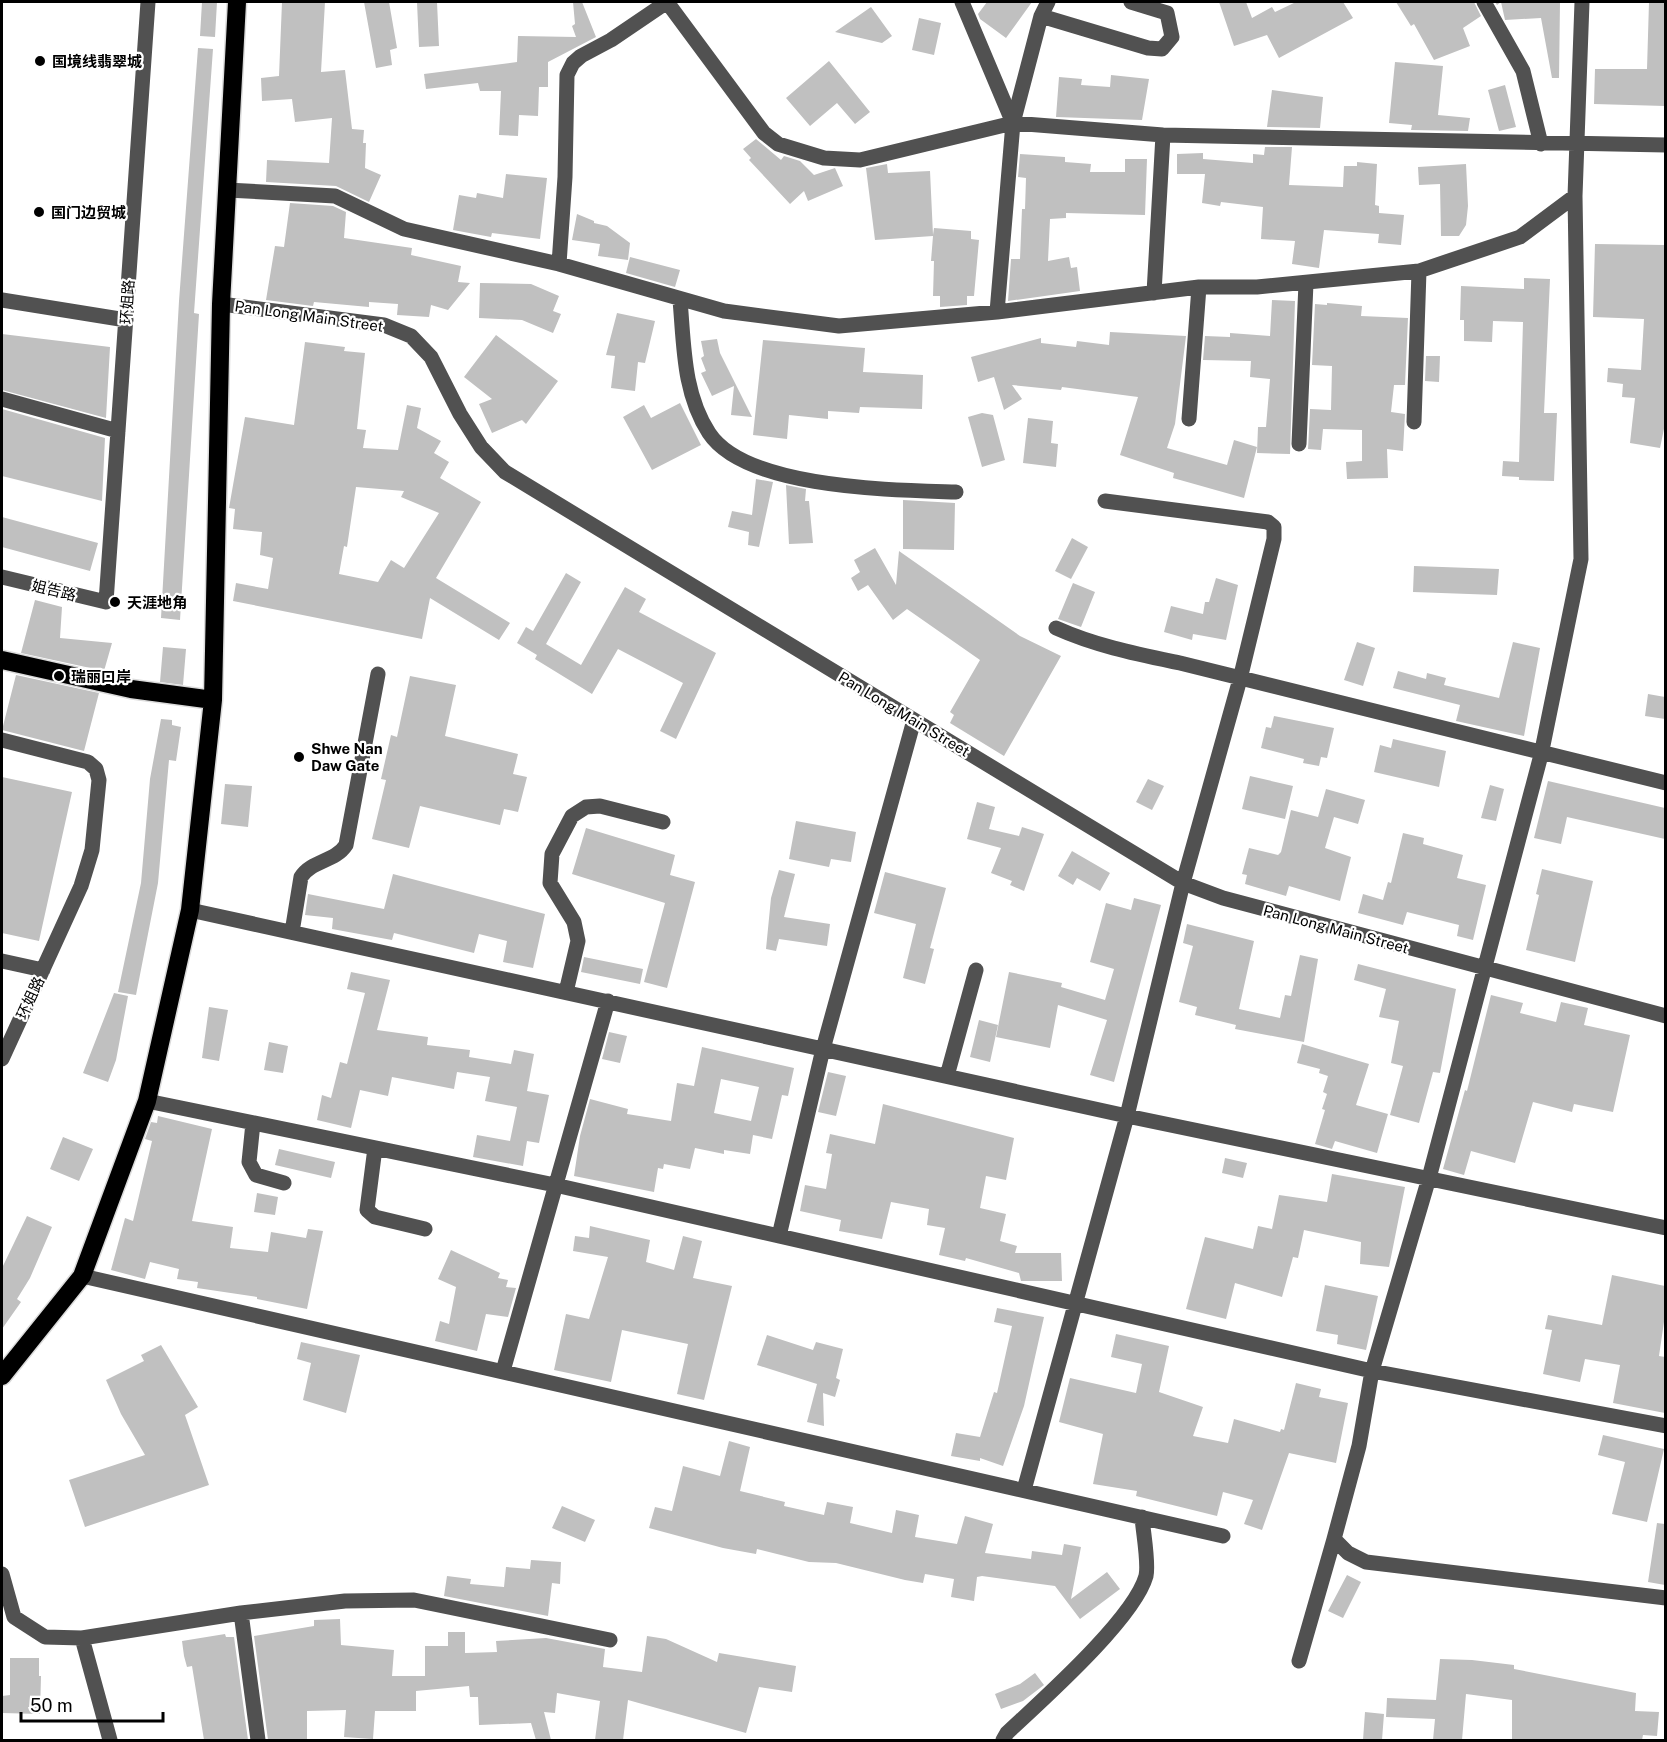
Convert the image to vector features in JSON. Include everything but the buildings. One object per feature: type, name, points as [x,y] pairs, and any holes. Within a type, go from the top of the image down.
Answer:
[{"type":"highway","points":[[2,1376],[82,1276],[147,1101],[190,910],[213,700],[221,304],[237,2]]},
{"type":"highway","points":[[2,660],[130,689],[213,700]]},
{"type":"street","name":"环姐路","points":[[106,602],[148,2]]},
{"type":"street","points":[[558,264],[565,177],[567,75],[573,63],[581,56],[611,40],[667,2],[764,133],[778,144],[824,158],[860,159],[1013,123],[1163,135],[1541,144],[1576,141],[1665,145]]},
{"type":"street","points":[[962,2],[1013,123]]},
{"type":"street","points":[[997,312],[1013,123],[1044,9],[1148,48],[1162,49],[1172,37],[1167,14],[1131,2]]},
{"type":"street","points":[[1484,2],[1523,70],[1541,144]]},
{"type":"street","points":[[1299,1661],[1359,1446],[1372,1371],[1429,1178],[1541,755],[1581,559],[1575,196],[1582,2]]},
{"type":"street","points":[[1154,293],[1163,135]]},
{"type":"street","points":[[227,190],[335,196],[404,229],[558,264],[724,311],[839,326],[997,312],[1199,287],[1257,287],[1419,270],[1520,237],[1575,196]]},
{"type":"street","points":[[1414,422],[1419,270]]},
{"type":"street","points":[[1299,444],[1306,283]]},
{"type":"street","points":[[1189,419],[1199,287]]},
{"type":"street","points":[[2,300],[126,320]]},
{"type":"street","points":[[680,300],[686,379],[709,433],[727,452],[746,464],[794,478],[863,486],[956,492]]},
{"type":"street","name":"Pan Long Main Street","points":[[221,304],[384,325],[411,336],[431,357],[480,447],[505,472],[1183,883],[1223,898],[1484,970],[1665,1016]]},
{"type":"street","points":[[2,399],[118,431]]},
{"type":"street","points":[[1024,1490],[1127,1116],[1183,883],[1240,679],[1274,539],[1274,527],[1268,522],[1105,501]]},
{"type":"street","name":"姐告路","points":[[2,577],[106,602]]},
{"type":"street","points":[[1056,628],[1089,643],[1541,755],[1665,783]]},
{"type":"street","points":[[292,932],[301,877],[305,870],[339,855],[346,845],[378,674]]},
{"type":"street","points":[[779,1236],[824,1049],[914,720]]},
{"type":"street","name":"环姐路","points":[[2,740],[88,762],[96,769],[99,780],[89,859],[81,886],[2,1059]]},
{"type":"street","points":[[566,992],[578,941],[574,922],[550,883],[552,854],[572,816],[586,807],[600,806],[663,822]]},
{"type":"street","points":[[190,910],[1127,1116],[1665,1228]]},
{"type":"street","points":[[2,961],[43,970]]},
{"type":"street","points":[[947,1076],[976,970]]},
{"type":"street","points":[[503,1371],[608,1001]]},
{"type":"street","points":[[147,1101],[555,1185],[1372,1371],[1665,1426]]},
{"type":"street","points":[[253,1123],[249,1162],[256,1175],[284,1184]]},
{"type":"street","points":[[375,1148],[367,1210],[375,1217],[425,1229]]},
{"type":"street","points":[[82,1276],[1223,1536]]},
{"type":"street","points":[[1003,1740],[1082,1661],[1128,1606],[1146,1576],[1142,1517]]},
{"type":"street","points":[[1334,1539],[1348,1553],[1366,1562],[1665,1598]]},
{"type":"street","points":[[2,1574],[14,1617],[45,1637],[82,1638],[241,1612],[345,1601],[414,1600],[610,1640]]},
{"type":"street","points":[[241,1612],[258,1740]]},
{"type":"street","points":[[82,1638],[110,1740]]},
{"type":"place","name":"国境线翡翠城","points":[[40,61]]},
{"type":"place","name":"国门边贸城","points":[[39,212]]},
{"type":"place","name":"天涯地角","points":[[115,602]]},
{"type":"place","name":"瑞丽口岸","points":[[59,676]]},
{"type":"place","name":"Shwe Nan Daw Gate","points":[[299,757]]}]
